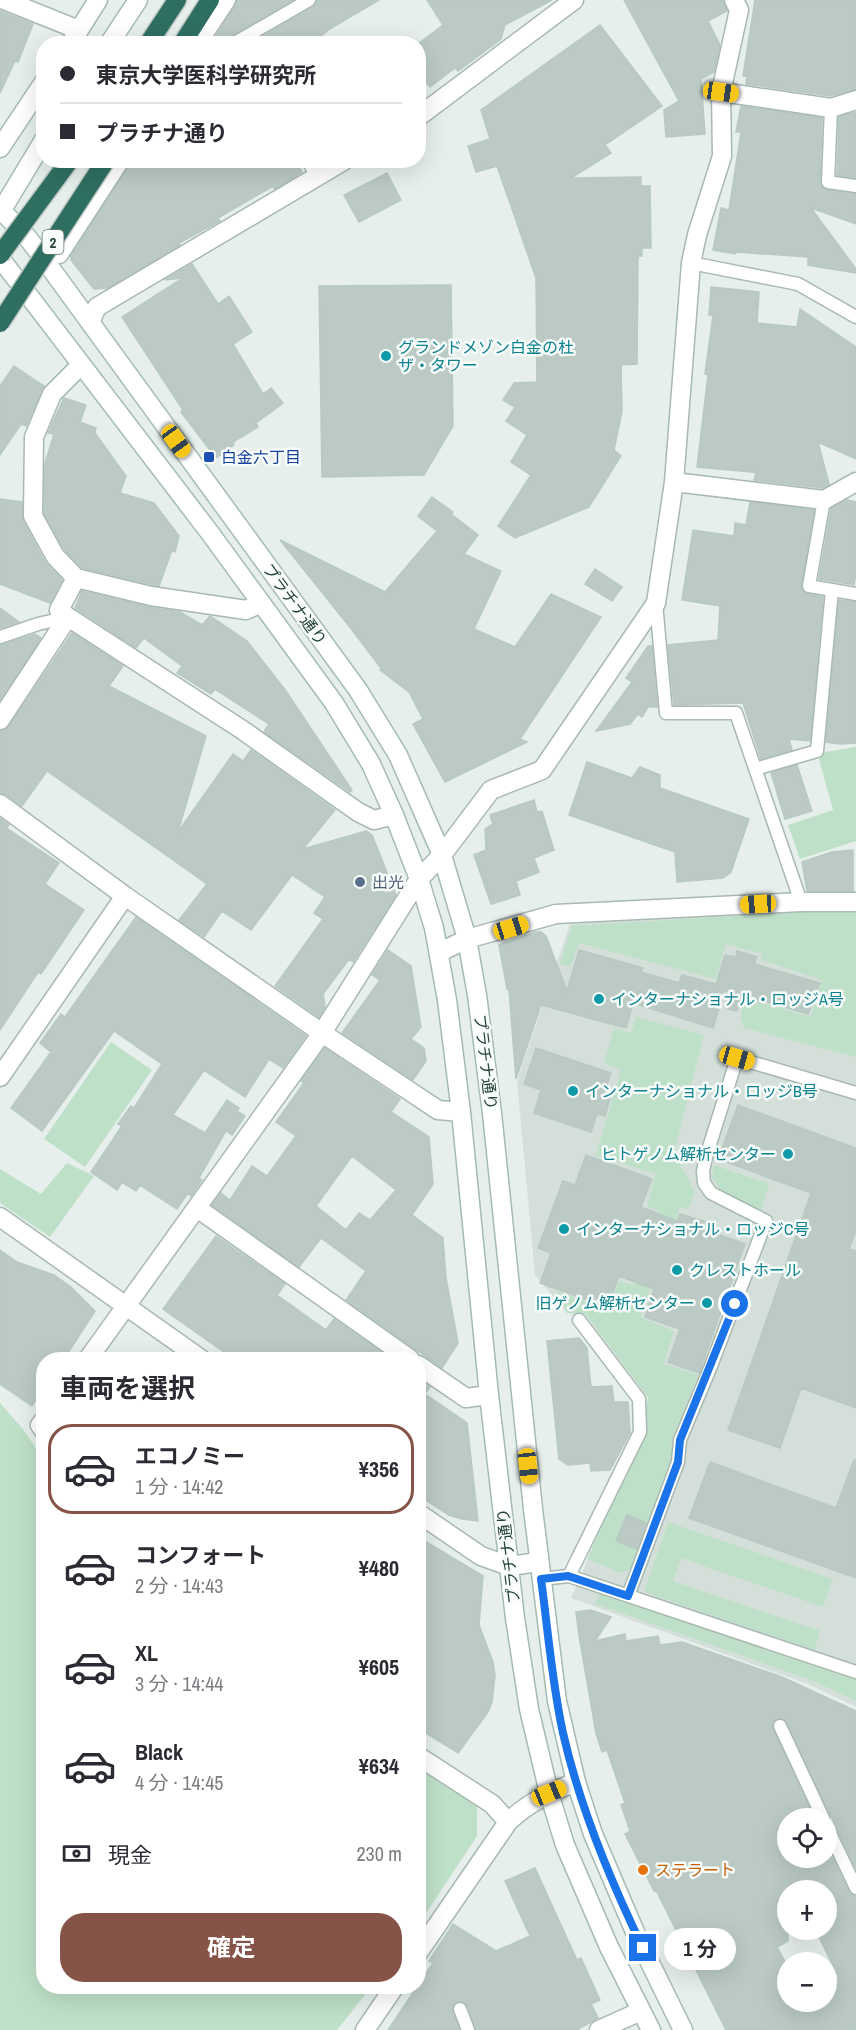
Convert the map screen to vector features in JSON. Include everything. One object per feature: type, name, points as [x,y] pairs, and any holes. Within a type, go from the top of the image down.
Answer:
[{"type":"highway","points":[[153,36],[177,0]]},
{"type":"highway","points":[[187,36],[210,0]]},
{"type":"highway","name":"2","points":[[0,257],[64,168]]},
{"type":"highway","name":"2","points":[[0,323],[101,168]]},
{"type":"street","points":[[4,0],[72,36]]},
{"type":"street","points":[[75,36],[98,0]]},
{"type":"street","points":[[114,36],[138,0]]},
{"type":"street","points":[[202,36],[226,0]]},
{"type":"street","points":[[426,111],[574,0]]},
{"type":"street","points":[[93,1352],[322,1033],[419,879],[442,855],[491,790],[542,770],[656,603],[674,482],[691,263],[697,235],[722,156],[721,92],[739,10],[734,0]]},
{"type":"street","points":[[721,92],[831,108],[856,100]]},
{"type":"street","points":[[0,148],[36,94]]},
{"type":"street","points":[[0,211],[36,153]]},
{"type":"street","points":[[59,254],[115,168]]},
{"type":"street","points":[[92,325],[92,318],[97,307],[312,168]]},
{"type":"street","name":"プラチナ通り","points":[[0,211],[27,237],[358,690],[398,755],[442,855],[467,939],[477,995],[492,1113],[540,1571],[557,1701],[576,1782],[593,1834],[612,1880],[683,2030]]},
{"type":"street","name":"プラチナ通り","points":[[0,257],[334,703],[371,764],[419,879],[435,928],[440,952],[461,1112],[489,1395],[509,1566],[529,1708],[549,1793],[565,1845],[584,1891],[651,2030]]},
{"type":"street","points":[[81,365],[52,394],[34,437],[33,516],[55,556],[76,578],[151,596],[246,610],[261,603]]},
{"type":"street","points":[[674,482],[824,500],[856,482]]},
{"type":"street","points":[[76,578],[59,610],[68,617],[241,729],[358,812],[374,820],[394,815]]},
{"type":"street","points":[[0,720],[68,617]]},
{"type":"street","points":[[0,804],[125,896],[322,1033],[438,1110],[461,1112]]},
{"type":"street","points":[[0,1077],[125,896]]},
{"type":"street","points":[[440,952],[467,939],[556,914],[801,902],[856,902]]},
{"type":"street","points":[[197,1208],[400,1352]]},
{"type":"street","points":[[0,1216],[191,1352]]},
{"type":"street","points":[[426,1370],[466,1398],[489,1395]]},
{"type":"street","points":[[426,1518],[481,1556],[509,1566],[540,1571]]},
{"type":"street","points":[[426,1761],[492,1804],[508,1822]]},
{"type":"street","points":[[426,1941],[508,1822],[524,1806],[576,1782]]},
{"type":"street","points":[[365,2030],[390,1994]]},
{"type":"street","points":[[598,2030],[641,2011]]},
{"type":"lane","points":[[249,36],[309,0]]},
{"type":"lane","points":[[831,108],[828,182],[856,186]]},
{"type":"lane","points":[[691,263],[798,284],[856,317]]},
{"type":"lane","points":[[824,500],[809,586],[856,594]]},
{"type":"lane","points":[[755,769],[817,751],[832,590]]},
{"type":"lane","points":[[656,603],[666,713],[736,713],[801,902]]},
{"type":"lane","points":[[0,637],[68,617]]},
{"type":"lane","points":[[628,1596],[678,1462],[680,1440],[711,1366],[766,1221],[711,1193],[704,1183],[703,1171],[706,1157],[737,1058],[856,1093]]},
{"type":"lane","points":[[568,1576],[640,1432],[639,1399],[579,1320]]},
{"type":"lane","points":[[540,1571],[568,1576],[856,1671]]},
{"type":"lane","points":[[780,1725],[818,1808]]},
{"type":"lane","points":[[837,1848],[856,1888]]},
{"type":"lane","points":[[460,2009],[468,2030]]},
{"type":"shaded area","points":[[856,907],[856,1707],[810,1685],[571,1598],[643,1435],[648,1398],[585,1314],[567,1313],[535,1275],[517,1081],[570,924]]},
{"type":"green space","points":[[856,747],[856,841],[800,859],[788,825],[833,810],[819,759],[825,752]]},
{"type":"green space","points":[[856,910],[856,1057],[744,1028],[740,1016],[745,998],[811,1017],[822,980],[761,960],[762,954],[726,944],[715,979],[579,943],[570,967],[560,964],[572,926]]},
{"type":"green space","points":[[636,1017],[704,1035],[675,1149],[695,1192],[688,1209],[680,1207],[640,1317],[674,1331],[664,1364],[698,1375],[671,1442],[673,1460],[631,1569],[621,1573],[587,1559],[643,1435],[648,1397],[585,1314],[567,1313],[556,1290],[608,1310],[619,1281],[633,1285],[659,1211],[647,1206],[656,1174],[596,1155],[621,1070],[604,1063],[614,1028],[631,1033]]},
{"type":"green space","points":[[111,1042],[152,1070],[85,1167],[44,1139]]},
{"type":"green space","points":[[67,1163],[94,1176],[50,1237],[0,1203],[0,1169],[41,1194]]},
{"type":"green space","points":[[714,1165],[769,1184],[761,1210],[722,1192],[712,1178]]},
{"type":"green space","points":[[0,1403],[23,1429],[36,1448],[36,1994],[366,1994],[337,2030],[0,2030]]},
{"type":"green space","points":[[668,1522],[833,1579],[823,1607],[681,1558],[673,1581],[820,1631],[814,1650],[644,1592]]},
{"type":"green space","points":[[599,1594],[856,1677],[856,1701],[814,1681],[596,1604]]},
{"type":"green space","points":[[426,1768],[477,1801],[477,1836],[426,1913]]},
{"type":"building","points":[[237,0],[293,0],[231,36],[216,36]]},
{"type":"building","points":[[317,0],[379,0],[321,36],[264,36],[313,7]]},
{"type":"building","points":[[427,0],[552,0],[505,25],[501,39],[458,71],[455,68],[430,87],[426,82],[426,38],[443,25]]},
{"type":"building","points":[[624,0],[723,0],[727,11],[708,21],[720,45],[714,72],[701,79],[705,134],[666,137],[664,110],[679,101]]},
{"type":"building","points":[[755,0],[856,0],[856,89],[830,96],[746,84],[747,76],[743,76]]},
{"type":"building","points":[[0,11],[33,24],[18,62],[15,61],[0,93]]},
{"type":"building","points":[[600,25],[662,106],[605,145],[611,153],[571,178],[641,177],[641,186],[650,186],[651,248],[642,248],[642,256],[638,256],[637,364],[621,365],[622,411],[614,450],[621,456],[589,507],[515,538],[498,526],[531,475],[511,462],[527,435],[506,421],[515,407],[503,400],[514,383],[537,382],[536,278],[497,166],[476,172],[468,146],[490,139],[481,110]]},
{"type":"building","points":[[741,106],[822,118],[820,185],[827,190],[856,194],[856,224],[811,208],[856,269],[856,273],[808,265],[808,257],[736,252],[735,254],[713,250],[721,208],[729,210],[741,132],[736,132]]},
{"type":"building","points":[[856,112],[856,178],[837,175],[839,117]]},
{"type":"building","points":[[128,168],[300,168],[302,172],[275,189],[273,186],[218,218],[220,221],[179,243],[180,245],[108,288],[94,289],[71,260],[71,256]]},
{"type":"building","points":[[387,173],[401,200],[359,222],[344,195]]},
{"type":"building","points":[[192,264],[218,304],[229,296],[252,332],[233,344],[263,394],[271,388],[283,403],[256,423],[258,427],[233,442],[234,445],[216,458],[181,412],[183,410],[122,317],[183,278],[165,280]]},
{"type":"building","name":"グランドメゾン白金の杜 ザ・タワー","points":[[451,285],[453,426],[424,475],[322,477],[319,286]]},
{"type":"building","points":[[711,287],[759,292],[757,323],[797,327],[800,309],[856,347],[856,459],[818,442],[829,484],[822,488],[754,480],[756,473],[752,472],[697,467],[713,315],[709,315]]},
{"type":"building","points":[[14,366],[44,386],[26,426],[21,424],[0,455],[0,386]]},
{"type":"building","points":[[64,398],[86,405],[80,422],[96,428],[95,433],[126,476],[120,493],[154,503],[179,536],[175,552],[172,550],[159,586],[82,568],[64,549],[44,513],[45,463],[54,434],[48,433]]},
{"type":"building","points":[[432,497],[453,512],[451,514],[478,535],[464,554],[501,571],[474,629],[515,647],[551,594],[601,617],[520,739],[527,742],[445,782],[413,724],[423,719],[409,692],[380,670],[381,668],[349,626],[280,540],[385,592],[437,531],[418,516]]},
{"type":"building","points":[[0,499],[22,502],[23,521],[45,562],[62,580],[50,603],[0,584]]},
{"type":"building","points":[[847,500],[856,502],[854,585],[819,579],[831,509]]},
{"type":"building","points":[[750,502],[814,510],[801,588],[807,594],[823,597],[810,741],[789,739],[792,750],[761,759],[743,703],[674,705],[668,645],[718,640],[720,606],[682,600],[693,530],[734,536],[735,523],[746,525]]},
{"type":"building","points":[[595,569],[622,587],[612,601],[585,584]]},
{"type":"building","points":[[82,591],[148,607],[180,612],[202,625],[210,616],[247,641],[286,691],[352,790],[350,792],[264,732],[269,724],[215,689],[211,694],[177,673],[182,666],[144,638],[136,648],[75,608]]},
{"type":"building","points":[[839,600],[856,602],[856,743],[826,742]]},
{"type":"building","points":[[0,608],[19,622],[0,628]]},
{"type":"building","points":[[72,633],[123,666],[109,686],[206,736],[178,832],[233,754],[243,761],[251,750],[335,810],[303,849],[366,831],[372,835],[396,895],[353,962],[349,959],[323,994],[325,1007],[319,1017],[275,986],[323,919],[314,913],[325,897],[292,875],[251,930],[222,911],[204,937],[179,920],[207,884],[47,771],[22,806],[7,795],[0,793],[0,731],[9,726]]},
{"type":"building","points":[[35,634],[41,638],[0,700],[0,645]]},
{"type":"building","points":[[648,646],[652,646],[657,707],[648,707],[642,717],[638,714],[630,724],[596,731],[632,682],[626,678]]},
{"type":"building","points":[[587,762],[632,778],[640,767],[660,775],[660,788],[749,819],[731,872],[723,878],[677,882],[675,852],[569,815]]},
{"type":"building","points":[[797,765],[812,811],[785,819],[771,773]]},
{"type":"building","points":[[534,800],[537,812],[542,811],[554,850],[534,858],[539,872],[516,881],[520,895],[491,904],[474,855],[486,850],[485,829],[493,824],[490,815]]},
{"type":"building","points":[[0,818],[9,825],[6,828],[59,863],[45,884],[84,910],[41,974],[38,972],[0,1030]]},
{"type":"building","points":[[853,850],[853,891],[807,891],[802,862],[832,852]]},
{"type":"building","points":[[136,917],[306,1036],[283,1068],[269,1059],[245,1097],[204,1070],[173,1115],[205,1133],[227,1100],[239,1108],[237,1111],[245,1116],[232,1135],[226,1131],[199,1178],[202,1180],[191,1196],[188,1193],[177,1209],[140,1185],[136,1191],[122,1182],[117,1190],[91,1172],[122,1126],[118,1124],[131,1106],[134,1108],[162,1064],[114,1031],[42,1131],[11,1108],[51,1052],[40,1043],[61,1014],[65,1017]]},
{"type":"building","points":[[541,932],[546,936],[567,991],[579,950],[643,968],[641,972],[679,983],[682,975],[716,984],[725,955],[736,957],[737,951],[757,957],[754,964],[820,983],[808,1014],[743,995],[737,1011],[728,1009],[731,992],[725,990],[713,1028],[633,1003],[626,1028],[541,1005],[516,1079],[509,990],[499,945]]},
{"type":"building","points":[[388,950],[411,966],[421,1027],[411,1039],[424,1048],[426,1061],[413,1080],[342,1033],[380,980],[372,975]]},
{"type":"building","points":[[325,1048],[400,1099],[391,1112],[429,1137],[433,1184],[412,1215],[443,1238],[446,1278],[458,1343],[442,1368],[426,1357],[426,1352],[419,1352],[346,1300],[366,1271],[321,1238],[299,1267],[212,1205],[221,1193],[230,1200],[252,1166],[267,1176],[296,1136],[276,1122],[304,1083],[301,1081]],"holes":[[[352,1156],[396,1190],[370,1220],[359,1213],[346,1230],[316,1206]]]},
{"type":"building","name":"インターナショナル・ロッジB号","points":[[536,1048],[611,1073],[604,1093],[611,1095],[605,1116],[597,1114],[591,1132],[534,1113],[541,1090],[524,1084]]},
{"type":"building","points":[[738,1105],[856,1148],[856,1230],[849,1249],[856,1251],[856,1408],[801,1388],[780,1448],[728,1430],[811,1193],[718,1159]]},
{"type":"building","points":[[586,1155],[652,1179],[641,1207],[677,1221],[680,1214],[709,1223],[706,1230],[745,1244],[699,1373],[668,1362],[680,1329],[645,1317],[654,1289],[619,1276],[608,1307],[540,1283],[551,1253],[538,1248],[563,1181],[575,1185]]},
{"type":"building","points":[[216,1236],[285,1284],[277,1295],[326,1330],[334,1319],[381,1352],[224,1352],[163,1309]]},
{"type":"building","points":[[0,1250],[17,1262],[54,1275],[71,1287],[95,1311],[69,1352],[36,1352],[36,1400],[32,1406],[0,1384]]},
{"type":"building","points":[[579,1338],[587,1348],[591,1387],[612,1386],[614,1402],[628,1402],[630,1433],[610,1470],[591,1471],[590,1463],[568,1465],[559,1459],[547,1341]]},
{"type":"building","points":[[426,1395],[467,1423],[478,1521],[449,1515],[426,1500]]},
{"type":"building","points":[[854,1460],[856,1460],[856,1578],[689,1518],[710,1462],[836,1508]]},
{"type":"building","points":[[627,1515],[646,1523],[637,1549],[616,1541]]},
{"type":"building","points":[[426,1542],[483,1576],[479,1625],[493,1662],[495,1675],[492,1702],[488,1712],[458,1753],[426,1733]]},
{"type":"building","points":[[590,1610],[611,1617],[595,1641],[625,1634],[626,1641],[658,1636],[660,1645],[682,1642],[782,1677],[856,1711],[856,1869],[837,1829],[837,1808],[827,1808],[784,1719],[777,1718],[772,1726],[809,1808],[777,1808],[777,1868],[837,1867],[849,1892],[856,1896],[856,2030],[726,2030],[656,1890],[654,1891],[625,1834],[630,1831],[621,1805],[625,1803],[607,1750],[602,1752],[596,1733],[576,1612]],"holes":[[[777,1880],[837,1880],[837,1940],[820,1940],[826,1952],[837,1952],[839,1978],[837,1979],[837,2012],[777,2012],[777,1952],[780,1952],[777,1947],[788,1941],[777,1940]]]},
{"type":"building","points":[[535,1868],[577,1960],[581,1958],[600,2000],[591,2004],[598,2018],[577,2030],[476,2030],[468,2006],[461,2001],[454,2003],[452,2008],[459,2030],[388,2030],[412,1994],[426,1994],[426,1973],[433,1963],[429,1961],[453,1924],[496,1951],[530,1936],[505,1881]]},
{"type":"place","name":"グランドメゾン白金の杜 ザ・タワー","points":[[386,356]]},
{"type":"place","name":"白金六丁目","points":[[209,457]]},
{"type":"place","name":"出光","points":[[360,882]]},
{"type":"place","name":"インターナショナル・ロッジA号","points":[[599,999]]},
{"type":"place","name":"インターナショナル・ロッジB号","points":[[573,1091]]},
{"type":"place","name":"ヒトゲノム解析センター","points":[[788,1154]]},
{"type":"place","name":"インターナショナル・ロッジC号","points":[[564,1229]]},
{"type":"place","name":"クレストホール","points":[[677,1270]]},
{"type":"place","name":"旧ゲノム解析センター","points":[[707,1303]]},
{"type":"place","name":"ステラート","points":[[643,1870]]},
{"type":"route","points":[[643,1948],[593,1834],[563,1735],[541,1579],[568,1576],[628,1596],[678,1462],[680,1440],[735,1304]]}]
